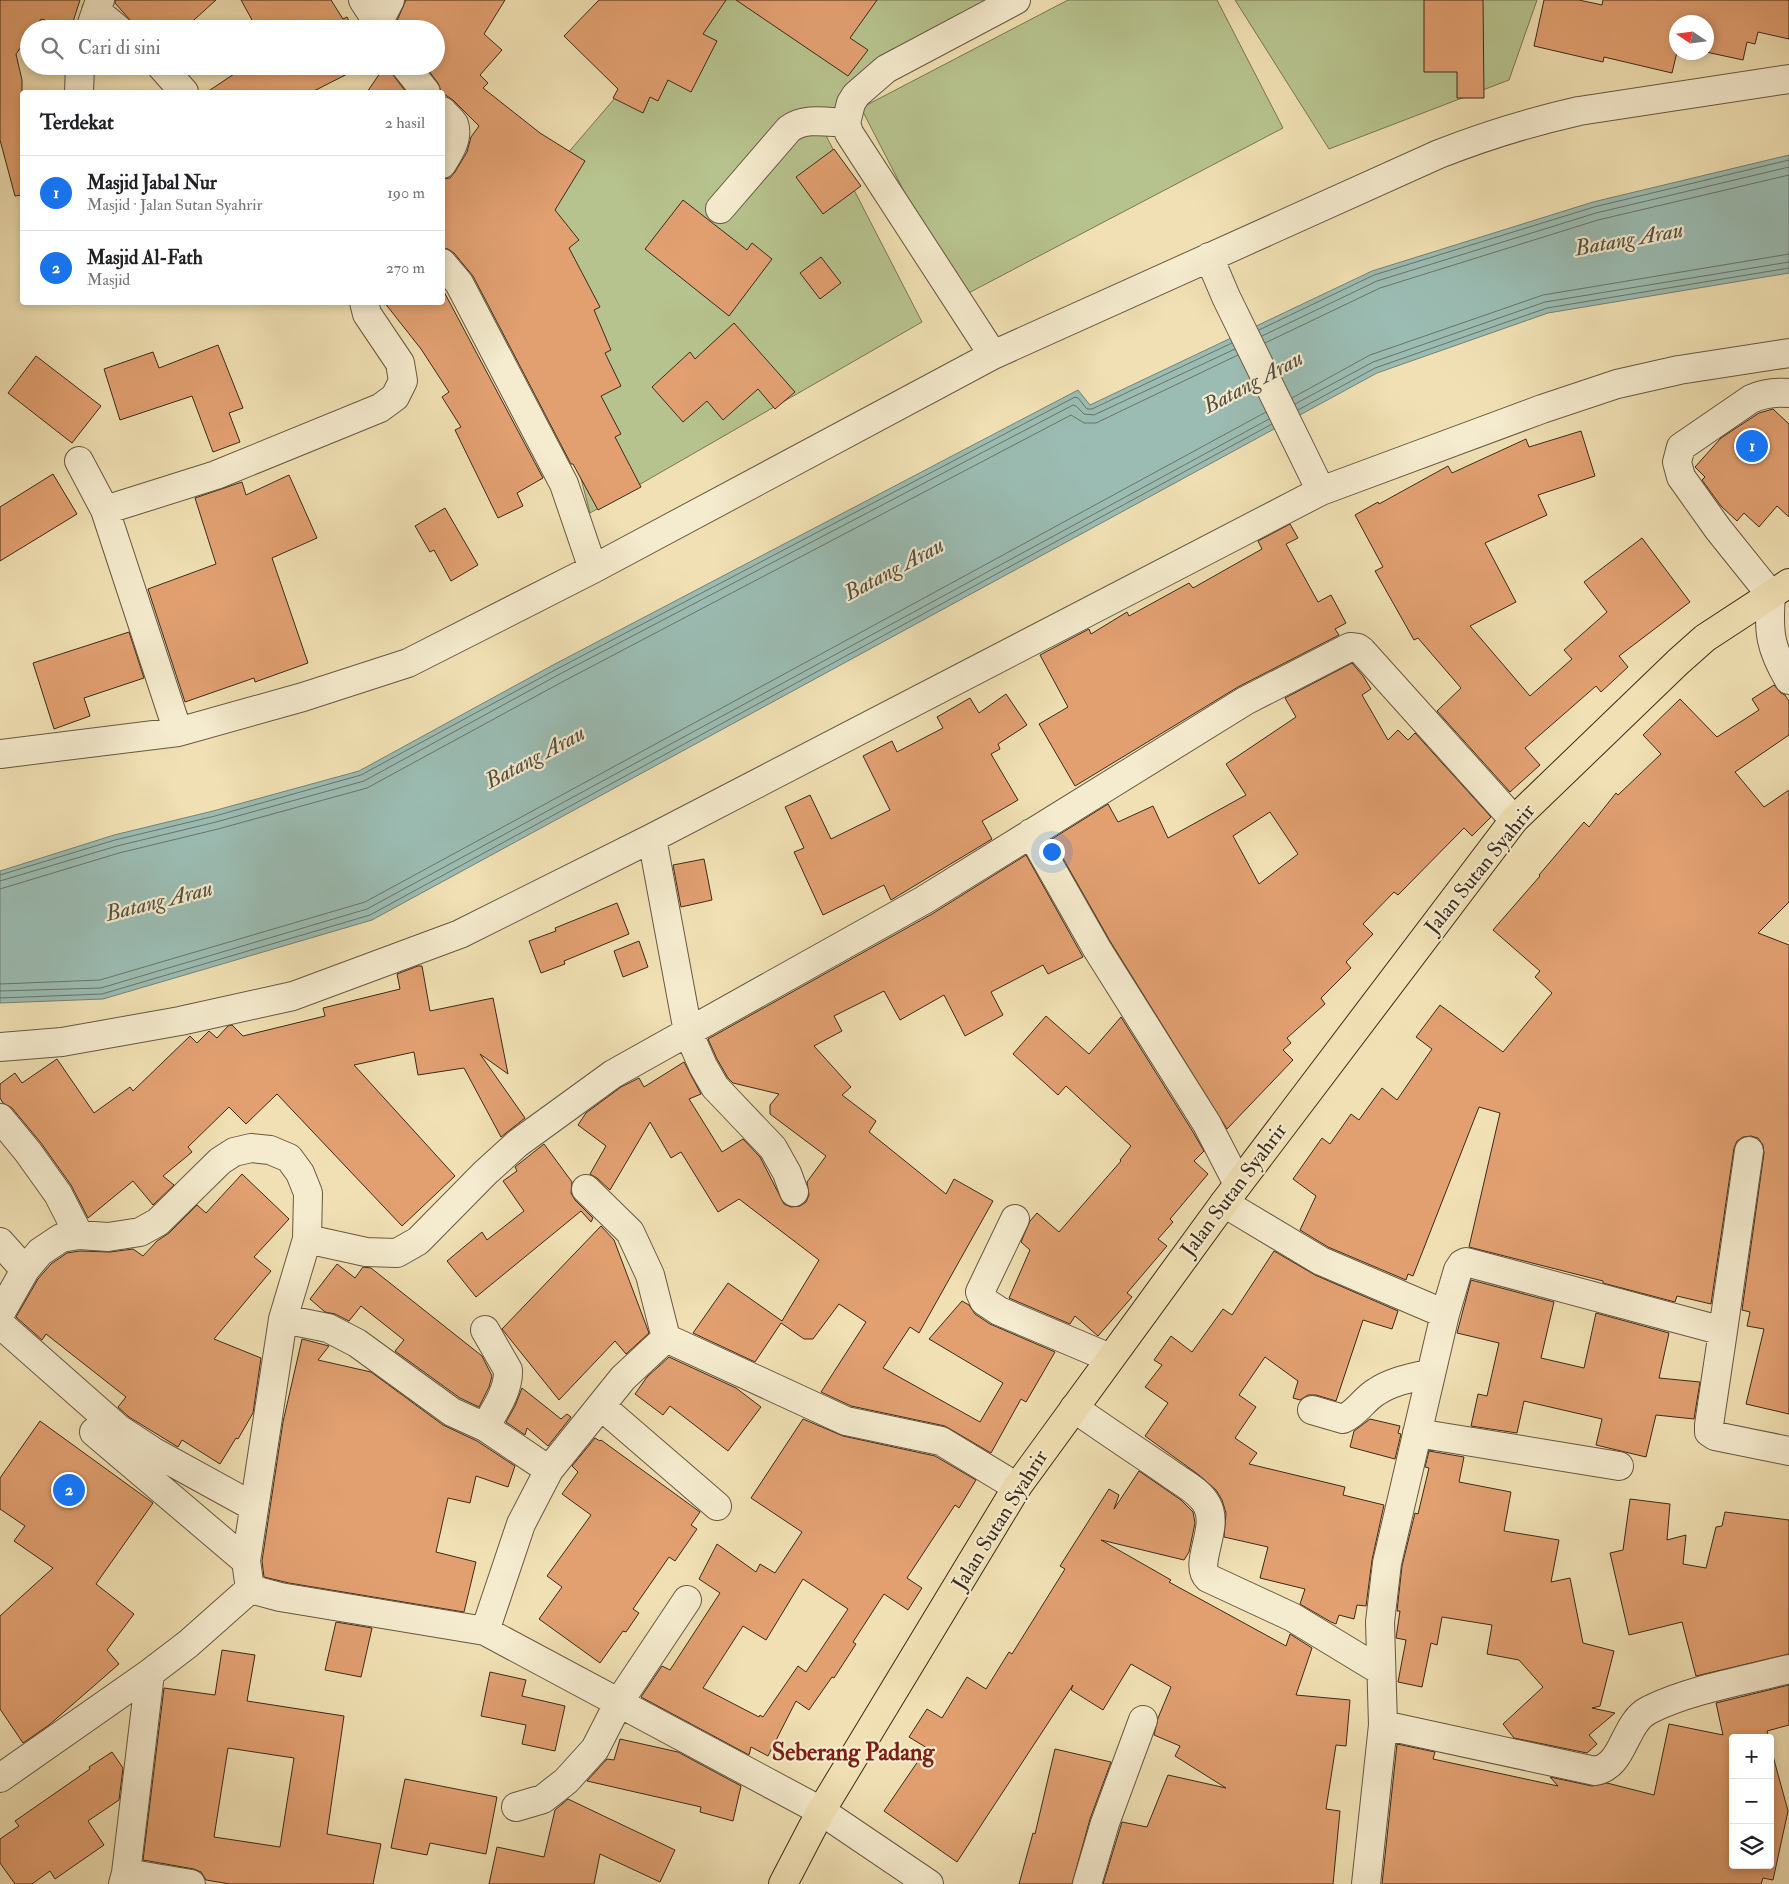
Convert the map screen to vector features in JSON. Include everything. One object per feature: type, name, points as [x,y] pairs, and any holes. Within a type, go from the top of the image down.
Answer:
[{"type":"main road","name":"Jalan Sutan Syahrir","points":[[783,1884],[821,1810],[1017,1487],[1231,1194],[1514,820],[1705,638],[1780,589]]},
{"type":"street","points":[[363,0],[383,17]]},
{"type":"street","points":[[993,355],[849,133],[846,123],[848,112],[856,95],[886,69],[1009,2]]},
{"type":"street","points":[[79,90],[80,75]]},
{"type":"street","points":[[169,75],[182,90]]},
{"type":"street","points":[[412,75],[424,90]]},
{"type":"street","points":[[0,754],[178,732],[303,697],[408,663],[593,569],[993,355],[1439,154],[1515,126],[1579,111],[1789,79]]},
{"type":"street","points":[[445,115],[454,124],[454,143],[445,159]]},
{"type":"street","points":[[720,209],[795,124],[810,121],[846,123]]},
{"type":"street","points":[[1209,257],[1226,297],[1321,491]]},
{"type":"street","points":[[445,267],[459,283],[564,484],[593,569]]},
{"type":"street","points":[[105,510],[216,475],[380,408],[395,397],[403,381],[400,363],[367,314],[365,305]]},
{"type":"street","points":[[0,1047],[62,1042],[180,1021],[293,996],[460,934],[652,838],[1321,491],[1542,409],[1618,384],[1679,370],[1789,353]]},
{"type":"street","points":[[1789,393],[1775,392],[1762,394],[1751,399],[1681,447],[1677,462],[1681,477],[1718,528],[1780,589],[1769,623],[1771,641],[1776,657],[1789,680]]},
{"type":"street","points":[[79,461],[105,510],[178,732]]},
{"type":"street","points":[[307,1239],[366,1252],[397,1253],[418,1241],[485,1173],[518,1143],[612,1074],[924,900],[1245,701],[1350,647],[1358,648],[1362,651],[1514,820]]},
{"type":"street","points":[[1031,833],[1097,949],[1207,1124],[1231,1194],[1321,1261],[1445,1314]]},
{"type":"street","points":[[652,838],[688,1032],[703,1066],[715,1087],[774,1148],[794,1192]]},
{"type":"street","points":[[0,1118],[28,1152],[58,1194],[79,1235]]},
{"type":"street","points":[[0,1314],[25,1270],[40,1252],[61,1238],[79,1235],[108,1237],[140,1232],[158,1222],[220,1161],[234,1152],[251,1148],[270,1150],[290,1158],[300,1172],[308,1193],[307,1239],[282,1319],[246,1561],[250,1590]]},
{"type":"street","points":[[1750,1151],[1709,1425],[1710,1432],[1715,1436],[1789,1451]]},
{"type":"street","points":[[586,1189],[630,1232],[650,1275],[666,1338]]},
{"type":"street","points":[[1015,1219],[980,1292],[984,1301],[998,1311],[1110,1358]]},
{"type":"street","points":[[0,1242],[25,1270]]},
{"type":"street","points":[[1366,1884],[1383,1725],[1380,1622],[1387,1562],[1445,1314],[1458,1270],[1466,1262],[1723,1331]]},
{"type":"street","points":[[282,1319],[328,1328],[357,1343],[452,1412],[485,1427],[548,1470]]},
{"type":"street","points":[[0,1324],[120,1428],[154,1452],[254,1508]]},
{"type":"street","points":[[485,1330],[508,1370],[508,1377],[500,1401],[485,1427]]},
{"type":"street","points":[[485,1631],[521,1524],[548,1470],[623,1378],[666,1338]]},
{"type":"street","points":[[666,1338],[846,1421],[941,1441],[1017,1487]]},
{"type":"street","points":[[1312,1410],[1343,1419],[1359,1408],[1374,1392],[1390,1384],[1431,1373]]},
{"type":"street","points":[[601,1406],[717,1506]]},
{"type":"street","points":[[1074,1408],[1181,1482],[1207,1504],[1211,1528],[1202,1563],[1203,1570],[1208,1578],[1292,1617],[1381,1671]]},
{"type":"street","points":[[94,1432],[246,1561]]},
{"type":"street","points":[[1417,1433],[1619,1466]]},
{"type":"street","points":[[250,1590],[280,1597],[485,1631],[821,1810],[929,1884]]},
{"type":"street","points":[[0,1778],[150,1673],[188,1644],[250,1590]]},
{"type":"street","points":[[516,1808],[543,1799],[581,1766],[596,1750],[619,1702],[687,1600]]},
{"type":"street","points":[[1383,1725],[1594,1771],[1602,1770],[1612,1763],[1637,1719],[1648,1710],[1692,1694],[1789,1669]]},
{"type":"street","points":[[150,1673],[124,1879],[191,1884]]},
{"type":"street","points":[[1087,1884],[1105,1823],[1143,1720]]},
{"type":"green space","points":[[699,0],[991,0],[819,122],[922,322],[590,513],[513,217]]},
{"type":"green space","points":[[1068,0],[1217,0],[1283,128],[959,298],[861,108]]},
{"type":"green space","points":[[1235,0],[1537,0],[1509,80],[1329,149]]},
{"type":"water","name":"Batang Arau","points":[[1789,155],[1789,273],[1548,313],[1377,373],[372,920],[103,999],[0,1003],[0,871],[114,835],[213,811],[359,771],[553,665],[1078,390],[1090,405],[1372,271],[1593,202]]},
{"type":"building","points":[[0,0],[80,0],[74,20],[20,20],[20,48],[16,54],[22,80],[22,90],[20,90],[20,195],[15,196],[0,140]]},
{"type":"building","points":[[115,0],[216,0],[194,20],[130,20],[115,3]]},
{"type":"building","points":[[241,0],[331,0],[343,19],[347,17],[348,20],[252,20]]},
{"type":"building","points":[[406,0],[505,0],[484,34],[502,50],[480,75],[488,83],[483,88],[540,133],[585,161],[555,210],[579,240],[569,248],[600,307],[594,310],[611,350],[605,353],[621,386],[601,396],[621,434],[615,437],[641,487],[598,510],[573,464],[571,464],[473,276],[454,253],[445,248],[445,179],[450,178],[455,172],[467,152],[471,137],[479,126],[445,95],[445,90],[440,90],[432,75],[445,75],[445,20],[397,20]]},
{"type":"building","points":[[599,0],[726,0],[703,34],[717,41],[691,92],[668,80],[658,101],[650,97],[643,113],[613,98],[618,89],[564,36]]},
{"type":"building","points":[[736,0],[877,0],[850,38],[868,50],[848,76]]},
{"type":"building","points":[[1424,0],[1483,0],[1484,98],[1457,98],[1457,72],[1424,72]]},
{"type":"building","points":[[1544,0],[1579,0],[1602,5],[1603,0],[1789,0],[1789,39],[1758,32],[1755,44],[1747,42],[1743,60],[1714,54],[1714,15],[1669,15],[1669,60],[1675,60],[1672,73],[1604,57],[1603,62],[1534,46]]},
{"type":"building","points":[[232,75],[345,75],[316,90],[210,90]]},
{"type":"building","points":[[379,75],[393,75],[404,90],[368,90]]},
{"type":"building","points":[[834,149],[861,186],[823,214],[796,177]]},
{"type":"building","points":[[683,200],[747,250],[752,243],[772,259],[729,316],[645,249]]},
{"type":"building","points":[[821,257],[841,283],[820,299],[800,273]]},
{"type":"building","points":[[445,294],[543,478],[517,493],[523,506],[498,518],[455,430],[461,427],[442,397],[449,392],[421,349],[386,305],[445,305]]},
{"type":"building","points":[[734,323],[795,392],[775,409],[758,389],[723,420],[707,401],[683,422],[652,387],[690,352],[695,359]]},
{"type":"building","points":[[218,345],[243,408],[229,413],[240,442],[213,452],[192,396],[120,420],[104,369],[153,352],[159,368]]},
{"type":"building","points":[[36,356],[101,406],[72,443],[8,393]]},
{"type":"building","points":[[1773,409],[1789,424],[1789,517],[1777,506],[1759,527],[1744,513],[1737,521],[1721,506],[1702,480],[1705,477],[1695,467],[1721,438],[1759,413]]},
{"type":"building","points":[[1581,431],[1595,476],[1538,495],[1547,515],[1485,543],[1516,602],[1470,626],[1530,696],[1572,659],[1564,650],[1607,612],[1584,582],[1642,538],[1690,602],[1619,656],[1628,667],[1601,692],[1596,686],[1525,748],[1540,765],[1510,792],[1437,711],[1461,688],[1418,638],[1414,640],[1375,571],[1383,567],[1355,515],[1448,466],[1452,473],[1526,439],[1529,447]]},
{"type":"building","points":[[53,474],[77,514],[0,561],[0,507]]},
{"type":"building","points":[[289,475],[317,538],[272,558],[308,663],[255,682],[254,678],[185,702],[148,589],[216,564],[195,498],[242,482],[246,495]]},
{"type":"building","points":[[445,508],[478,565],[451,581],[434,550],[430,552],[415,526]]},
{"type":"building","points":[[1290,524],[1298,538],[1286,544],[1318,602],[1331,595],[1346,623],[1335,629],[1339,635],[1238,687],[1075,786],[1039,724],[1068,707],[1040,655],[1089,629],[1091,634],[1127,612],[1129,616],[1189,583],[1193,588],[1262,549],[1258,541]]},
{"type":"building","points":[[129,632],[144,678],[84,698],[90,716],[54,729],[33,663]]},
{"type":"building","points":[[1352,663],[1371,689],[1362,695],[1388,740],[1398,730],[1408,740],[1415,733],[1491,817],[1472,836],[1464,828],[1398,895],[1394,892],[1363,924],[1373,934],[1346,962],[1351,968],[1321,998],[1325,1004],[1287,1038],[1291,1043],[1283,1050],[1293,1060],[1227,1129],[1110,941],[1052,839],[1108,804],[1118,822],[1153,806],[1168,838],[1246,795],[1226,764],[1296,717],[1285,698]],"holes":[[[1270,812],[1298,854],[1259,884],[1233,836]]]},
{"type":"building","points":[[1774,685],[1789,701],[1789,735],[1735,772],[1764,807],[1789,790],[1789,902],[1758,933],[1789,945],[1789,1414],[1746,1404],[1764,1329],[1747,1326],[1750,1312],[1742,1310],[1764,1153],[1763,1145],[1758,1138],[1751,1136],[1743,1137],[1737,1141],[1734,1148],[1711,1304],[1677,1296],[1675,1302],[1603,1283],[1603,1281],[1469,1247],[1500,1113],[1479,1107],[1413,1276],[1408,1274],[1406,1280],[1328,1247],[1300,1230],[1316,1196],[1293,1179],[1322,1138],[1330,1144],[1351,1114],[1359,1120],[1382,1088],[1397,1100],[1432,1049],[1416,1037],[1440,1005],[1503,1052],[1552,993],[1535,977],[1540,971],[1493,930],[1584,822],[1589,827],[1616,793],[1618,795],[1661,754],[1643,735],[1680,699],[1717,737],[1759,710],[1752,699]]},
{"type":"building","points":[[1006,694],[1027,725],[998,744],[1000,749],[991,754],[1018,800],[982,821],[992,839],[891,900],[884,885],[823,915],[794,852],[804,848],[785,807],[810,795],[831,839],[890,810],[863,756],[892,741],[897,752],[943,728],[937,717],[970,698],[979,713]]},
{"type":"building","points":[[1026,855],[1083,957],[1048,974],[1043,965],[991,992],[1003,1015],[965,1036],[944,995],[900,1020],[884,991],[834,1016],[842,1031],[814,1046],[851,1087],[842,1095],[876,1121],[869,1132],[946,1194],[954,1179],[993,1201],[919,1333],[910,1327],[883,1368],[980,1422],[1003,1383],[929,1339],[962,1301],[969,1305],[975,1314],[990,1324],[1055,1352],[1026,1402],[1021,1399],[991,1453],[945,1426],[851,1406],[821,1392],[866,1322],[839,1304],[813,1339],[804,1339],[781,1323],[755,1362],[693,1333],[728,1283],[782,1321],[819,1260],[739,1199],[718,1212],[681,1152],[671,1158],[650,1122],[610,1190],[590,1174],[606,1146],[578,1125],[586,1113],[621,1087],[639,1078],[644,1087],[684,1062],[701,1094],[689,1099],[722,1152],[743,1139],[760,1157],[784,1204],[791,1207],[800,1206],[806,1202],[809,1195],[807,1182],[826,1156],[770,1114],[770,1105],[779,1094],[733,1083],[717,1059],[708,1039],[932,914]]},
{"type":"building","points":[[704,859],[712,900],[681,907],[673,865]]},
{"type":"building","points":[[617,903],[629,934],[564,961],[565,964],[541,973],[529,941],[556,931],[555,928]]},
{"type":"building","points":[[639,941],[648,967],[623,977],[614,951]]},
{"type":"building","points":[[422,966],[430,1011],[493,998],[508,1074],[480,1054],[525,1118],[501,1137],[464,1068],[418,1075],[414,1052],[354,1065],[455,1176],[402,1226],[277,1094],[246,1124],[229,1107],[188,1147],[192,1152],[163,1176],[174,1185],[153,1205],[133,1181],[88,1218],[71,1185],[41,1143],[12,1108],[3,1103],[0,1098],[0,1084],[15,1073],[22,1083],[57,1059],[94,1113],[130,1087],[133,1091],[190,1036],[197,1043],[209,1031],[217,1038],[228,1026],[232,1025],[243,1036],[325,1016],[323,1008],[400,989],[397,974]]},
{"type":"building","points":[[1046,1016],[1089,1054],[1121,1017],[1204,1151],[1194,1161],[1208,1174],[1170,1219],[1173,1222],[1158,1239],[1167,1246],[1127,1293],[1132,1297],[1098,1336],[1075,1316],[1070,1324],[1009,1298],[1030,1250],[1021,1242],[1030,1221],[1037,1213],[1059,1232],[1121,1161],[1131,1146],[1066,1086],[1058,1095],[1013,1054]]},
{"type":"building","points":[[544,1144],[572,1182],[571,1193],[575,1200],[593,1218],[591,1222],[581,1211],[476,1297],[447,1261],[482,1232],[487,1240],[524,1211],[503,1181],[517,1171],[515,1167]]},
{"type":"building","points":[[242,1174],[289,1219],[254,1257],[271,1271],[214,1339],[261,1358],[253,1413],[238,1439],[236,1438],[220,1464],[182,1440],[178,1447],[129,1417],[118,1407],[126,1397],[46,1334],[42,1340],[16,1317],[38,1279],[51,1264],[67,1253],[80,1251],[110,1252],[133,1249],[143,1256],[197,1205],[206,1213]]},
{"type":"building","points":[[601,1226],[614,1240],[649,1333],[626,1354],[615,1341],[559,1400],[502,1329]]},
{"type":"building","points":[[1274,1251],[1315,1275],[1398,1311],[1392,1329],[1363,1320],[1336,1401],[1316,1395],[1308,1395],[1300,1400],[1293,1398],[1298,1381],[1265,1357],[1239,1395],[1256,1407],[1235,1438],[1257,1453],[1249,1464],[1345,1487],[1343,1495],[1384,1505],[1372,1560],[1366,1606],[1357,1605],[1354,1619],[1339,1615],[1336,1624],[1300,1604],[1305,1589],[1260,1578],[1268,1547],[1224,1537],[1226,1513],[1222,1500],[1216,1490],[1199,1475],[1145,1436],[1168,1403],[1145,1387],[1162,1365],[1154,1360],[1171,1336],[1192,1352],[1223,1309],[1232,1315]]},
{"type":"building","points":[[337,1264],[355,1278],[363,1267],[371,1268],[482,1356],[492,1376],[479,1407],[460,1398],[395,1351],[404,1340],[361,1306],[349,1321],[335,1314],[325,1312],[310,1299]]},
{"type":"building","points":[[1471,1280],[1554,1302],[1541,1358],[1584,1368],[1596,1313],[1669,1333],[1659,1378],[1700,1382],[1694,1419],[1656,1415],[1646,1457],[1596,1445],[1602,1419],[1524,1401],[1517,1433],[1471,1426],[1478,1394],[1487,1396],[1499,1343],[1457,1333]]},
{"type":"building","points":[[302,1339],[329,1346],[318,1360],[371,1372],[443,1425],[477,1441],[515,1466],[508,1487],[476,1476],[470,1503],[448,1498],[436,1552],[476,1562],[464,1612],[289,1583],[264,1577],[262,1561],[283,1422]]},
{"type":"building","points":[[669,1357],[736,1388],[761,1407],[728,1451],[670,1406],[663,1415],[635,1394],[647,1377]]},
{"type":"building","points":[[522,1388],[561,1419],[567,1414],[571,1417],[548,1446],[527,1428],[525,1435],[506,1422]]},
{"type":"building","points":[[803,1419],[843,1436],[935,1456],[976,1480],[959,1508],[955,1505],[907,1578],[922,1588],[908,1610],[884,1594],[853,1642],[856,1644],[834,1678],[832,1677],[809,1710],[796,1701],[768,1756],[751,1747],[749,1755],[641,1697],[662,1666],[670,1670],[720,1593],[699,1579],[717,1544],[756,1572],[760,1564],[775,1573],[802,1532],[751,1498]],"holes":[[[803,1579],[848,1609],[806,1672],[798,1666],[763,1717],[760,1715],[759,1717],[703,1688],[743,1626],[766,1640]]]},
{"type":"building","points":[[1370,1419],[1400,1426],[1398,1433],[1401,1434],[1395,1459],[1350,1447],[1354,1431]]},
{"type":"building","points":[[40,1421],[153,1503],[96,1584],[134,1614],[107,1650],[119,1664],[49,1725],[23,1743],[0,1709],[0,1616],[53,1568],[14,1541],[25,1526],[0,1509],[0,1478]]},
{"type":"building","points":[[595,1438],[601,1440],[700,1512],[691,1525],[697,1529],[675,1561],[669,1557],[633,1609],[639,1613],[626,1632],[623,1631],[600,1663],[539,1619],[562,1587],[547,1576],[591,1515],[562,1494],[578,1472],[572,1466]]},
{"type":"building","points":[[1429,1451],[1464,1457],[1459,1482],[1511,1492],[1504,1531],[1559,1540],[1551,1582],[1570,1578],[1583,1643],[1614,1651],[1600,1706],[1592,1708],[1615,1713],[1589,1735],[1597,1744],[1587,1753],[1514,1738],[1503,1724],[1543,1687],[1519,1660],[1487,1654],[1492,1625],[1442,1617],[1437,1645],[1431,1643],[1422,1687],[1398,1682],[1406,1640],[1396,1638],[1400,1611],[1397,1611],[1402,1566],[1415,1513],[1418,1514],[1429,1468],[1425,1467]]},
{"type":"building","points":[[1139,1471],[1181,1500],[1193,1512],[1195,1523],[1189,1552],[1184,1560],[1101,1540],[1171,1580],[1169,1582],[1286,1646],[1290,1634],[1312,1648],[1296,1695],[1350,1700],[1346,1746],[1336,1745],[1326,1809],[1340,1811],[1333,1884],[1103,1884],[1122,1822],[1147,1827],[1168,1775],[1226,1788],[1175,1756],[1180,1746],[1154,1735],[1158,1718],[1171,1687],[1131,1664],[1103,1710],[1071,1690],[1073,1685],[957,1862],[884,1811],[927,1748],[909,1737],[927,1709],[942,1718],[967,1677],[986,1689],[1009,1652],[1012,1654],[1065,1569],[1060,1566],[1109,1489],[1119,1495],[1114,1509]]},
{"type":"building","points":[[1630,1499],[1670,1504],[1667,1540],[1686,1535],[1683,1564],[1706,1568],[1716,1527],[1722,1526],[1725,1512],[1789,1520],[1789,1654],[1696,1676],[1682,1622],[1629,1635],[1610,1553],[1623,1550]]},
{"type":"building","points":[[336,1622],[372,1628],[361,1677],[325,1670]]},
{"type":"building","points":[[222,1650],[255,1655],[247,1701],[344,1716],[327,1834],[381,1844],[373,1884],[230,1884],[206,1880],[201,1872],[194,1869],[143,1860],[164,1688],[215,1695]],"holes":[[[228,1748],[294,1758],[280,1847],[214,1837]]]},
{"type":"building","points":[[490,1672],[526,1680],[522,1696],[565,1706],[555,1751],[522,1744],[526,1725],[481,1716]]},
{"type":"building","points":[[1789,1685],[1789,1725],[1767,1731],[1768,1734],[1729,1734],[1729,1869],[1774,1869],[1774,1760],[1788,1811],[1773,1880],[1763,1878],[1761,1884],[1382,1884],[1397,1744],[1435,1752],[1433,1759],[1558,1786],[1550,1777],[1592,1786],[1607,1783],[1654,1795],[1669,1724],[1723,1735],[1716,1703]]},
{"type":"building","points":[[620,1739],[678,1752],[741,1786],[733,1821],[700,1812],[701,1807],[587,1781],[607,1759],[614,1760]]},
{"type":"building","points":[[1055,1749],[1111,1762],[1090,1819],[1072,1884],[1019,1884],[1033,1833],[1035,1834]]},
{"type":"building","points":[[112,1752],[123,1768],[119,1800],[88,1821],[104,1845],[55,1879],[50,1871],[32,1884],[15,1884],[0,1863],[0,1839],[19,1826],[15,1821]]},
{"type":"building","points":[[405,1779],[497,1797],[486,1854],[430,1843],[427,1855],[391,1848]]},
{"type":"building","points":[[568,1799],[675,1850],[660,1882],[600,1854],[594,1884],[489,1884],[497,1847],[544,1857],[555,1810]]},
{"type":"place","name":"Masjid Jabal Nur","points":[[1752,446]]},
{"type":"place","name":"Masjid Al-Fath","points":[[69,1490]]},
{"type":"district","name":"Seberang Padang","points":[[853,1752]]}]
